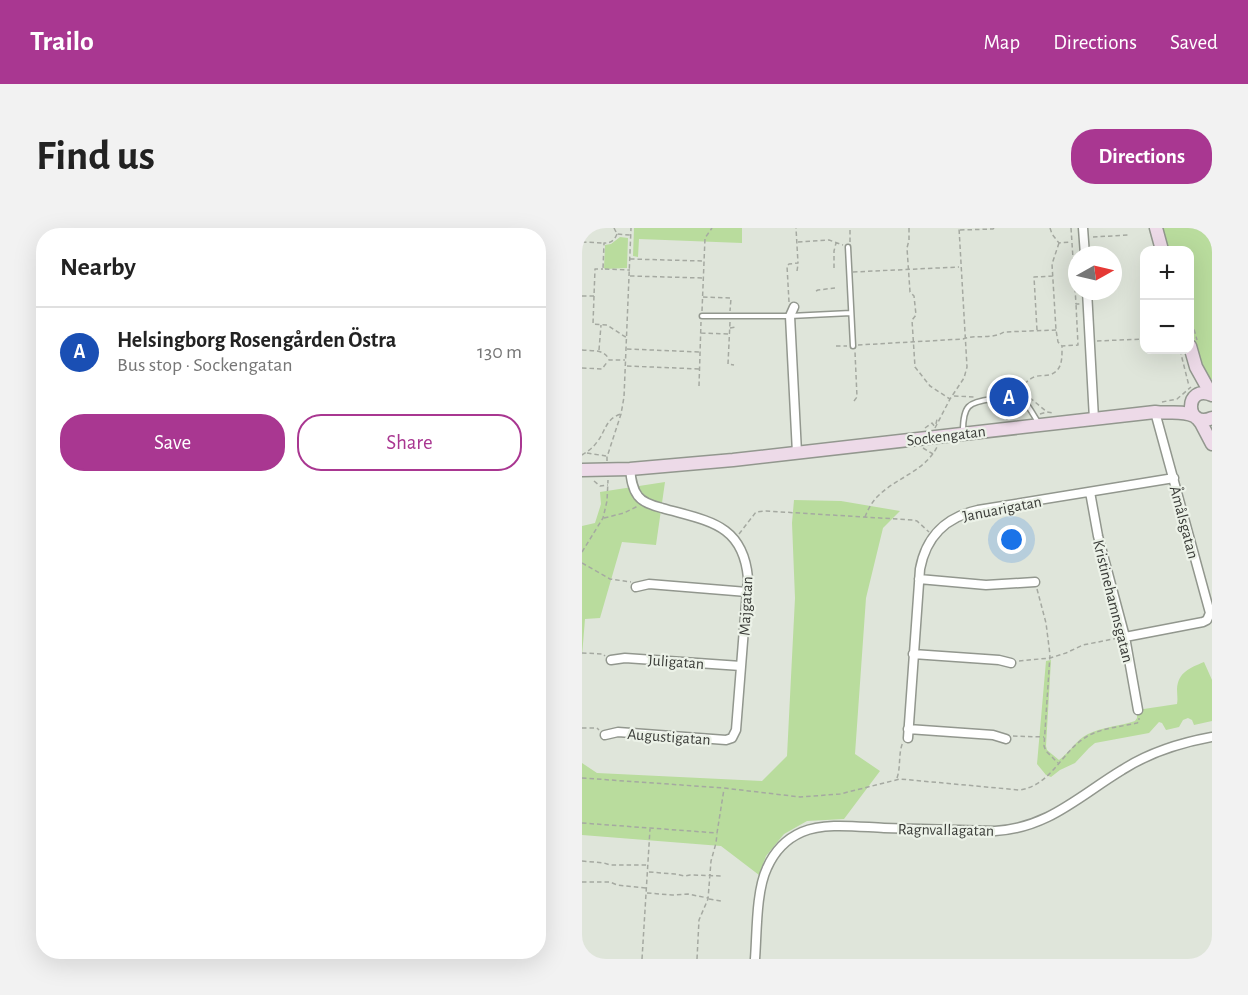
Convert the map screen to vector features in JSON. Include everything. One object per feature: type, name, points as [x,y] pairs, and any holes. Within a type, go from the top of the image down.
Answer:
[{"type":"street","points":[[1083,228],[1084,246]]},
{"type":"street","points":[[1156,228],[1161,246]]},
{"type":"street","points":[[1088,300],[1094,418]]},
{"type":"street","points":[[791,304],[797,453]]},
{"type":"street","points":[[1192,354],[1196,367],[1211,395]]},
{"type":"street","points":[[1196,367],[1191,409],[1211,441]]},
{"type":"street","name":"Sockengatan","points":[[587,474],[797,453],[963,433],[1037,420],[1094,418],[1180,405],[1193,392],[1211,395]]},
{"type":"street","name":"Sockengatan","points":[[1155,408],[1169,414],[1182,412],[1204,421],[1212,420]]},
{"type":"street","name":"Åmålsgatan","points":[[1125,637],[1203,622],[1209,616],[1155,408]]},
{"type":"street","points":[[1211,441],[1212,420]]},
{"type":"street","points":[[630,469],[633,487],[643,501],[707,521],[722,528],[735,539]]},
{"type":"street","name":"Januarigatan","points":[[908,734],[919,579],[924,553],[934,536],[955,518],[971,512],[1174,478]]},
{"type":"street","name":"Kristinehamnsgatan","points":[[1090,492],[1098,536],[1125,637],[1138,710]]},
{"type":"street","name":"Majgatan","points":[[732,738],[736,730],[748,578],[746,561],[735,539]]},
{"type":"street","points":[[919,579],[986,585],[1035,582]]},
{"type":"street","points":[[636,587],[649,584],[747,591]]},
{"type":"street","points":[[913,654],[999,660],[1011,663]]},
{"type":"street","name":"Juligatan","points":[[611,660],[625,658],[741,666]]},
{"type":"street","name":"Augustigatan","points":[[606,735],[618,732],[726,740],[732,738]]},
{"type":"street","points":[[908,734],[993,735],[1006,739]]},
{"type":"street","name":"Ragnvallagatan","points":[[755,959],[760,899],[765,873],[779,848],[802,832],[819,828],[849,827],[995,831],[1016,829],[1053,815],[1149,755],[1212,737]]},
{"type":"lane","points":[[848,247],[855,346]]},
{"type":"lane","points":[[702,315],[790,316],[851,313]]},
{"type":"lane","points":[[963,433],[965,414],[969,405],[975,401],[1017,397],[1024,401],[1037,420]]},
{"type":"path","points":[[582,242],[610,243],[616,234],[614,228]]},
{"type":"path","points":[[607,462],[624,397],[631,228]]},
{"type":"path","points":[[705,238],[712,228]]},
{"type":"path","points":[[796,228],[797,271]]},
{"type":"path","points":[[797,242],[828,240],[848,247],[850,228]]},
{"type":"path","points":[[909,228],[910,292],[914,296],[916,315],[912,320],[915,367],[930,386],[950,399]]},
{"type":"path","points":[[935,428],[964,378],[967,367],[959,229],[994,228]]},
{"type":"path","points":[[1050,228],[1059,243]]},
{"type":"path","points":[[1062,346],[1078,345],[1071,228]]},
{"type":"path","points":[[1100,233],[1103,237]]},
{"type":"path","points":[[616,234],[631,235]]},
{"type":"path","points":[[1084,238],[1128,235]]},
{"type":"path","points":[[1117,240],[1119,236]]},
{"type":"path","points":[[1098,237],[1099,241]]},
{"type":"path","points":[[834,268],[834,251],[837,242]]},
{"type":"path","points":[[1059,243],[1072,242]]},
{"type":"path","points":[[603,269],[604,243]]},
{"type":"path","points":[[1019,391],[1033,377],[1049,375],[1056,371],[1062,358],[1062,346],[1058,342],[1056,330],[1052,264],[1059,243]]},
{"type":"path","points":[[630,259],[704,261]]},
{"type":"path","points":[[791,304],[787,266],[798,263]]},
{"type":"path","points":[[849,272],[961,267]]},
{"type":"path","points":[[627,338],[607,325],[593,324],[595,269],[630,270]]},
{"type":"path","points":[[629,276],[703,278]]},
{"type":"path","points":[[1038,331],[1034,277],[1053,276]]},
{"type":"path","points":[[816,291],[835,288]]},
{"type":"path","points":[[582,296],[594,296]]},
{"type":"path","points":[[702,297],[731,298],[728,364],[734,365]]},
{"type":"path","points":[[1076,304],[1088,304]]},
{"type":"path","points":[[599,351],[601,324]]},
{"type":"path","points":[[729,328],[736,327]]},
{"type":"path","points":[[836,346],[1056,330]]},
{"type":"path","points":[[701,333],[729,334]]},
{"type":"path","points":[[1136,339],[1138,335]]},
{"type":"path","points":[[1090,342],[1123,338],[1140,339]]},
{"type":"path","points":[[729,346],[735,347]]},
{"type":"path","points":[[854,401],[857,397],[855,346]]},
{"type":"path","points":[[626,349],[700,352]]},
{"type":"path","points":[[582,350],[605,353],[609,360]]},
{"type":"path","points":[[1155,408],[1193,392],[1181,354]]},
{"type":"path","points":[[609,360],[626,360]]},
{"type":"path","points":[[582,368],[602,369],[609,360]]},
{"type":"path","points":[[626,366],[699,369]]},
{"type":"path","points":[[1005,403],[1006,420],[1013,419]]},
{"type":"path","points":[[1037,420],[1047,412],[1054,414]]},
{"type":"path","points":[[582,455],[597,442],[609,421],[621,414]]},
{"type":"path","points":[[585,453],[607,457]]},
{"type":"path","points":[[865,516],[877,497],[922,466],[933,454]]},
{"type":"path","points":[[587,474],[600,486],[608,485]]},
{"type":"path","points":[[582,552],[603,518],[607,501],[608,479]]},
{"type":"path","points":[[603,518],[631,511],[643,501]]},
{"type":"path","points":[[735,539],[753,515],[760,511],[913,520],[934,536]]},
{"type":"path","points":[[582,563],[605,577],[630,582],[636,587]]},
{"type":"path","points":[[1035,582],[1046,623],[1050,658],[1044,746],[1059,764]]},
{"type":"path","points":[[1011,663],[1050,658],[1086,644],[1125,637]]},
{"type":"path","points":[[582,653],[603,654],[611,660]]},
{"type":"path","points":[[582,778],[724,788],[781,796],[814,796],[851,792],[897,779],[1019,790],[1038,784],[1086,737],[1099,731],[1138,723],[1138,710]]},
{"type":"path","points":[[582,728],[597,728],[606,735]]},
{"type":"path","points":[[897,779],[902,744],[908,734]]},
{"type":"path","points":[[1006,739],[1017,735],[1045,737]]},
{"type":"path","points":[[697,959],[699,920],[709,898],[711,861],[724,788]]},
{"type":"path","points":[[582,823],[717,833]]},
{"type":"path","points":[[642,959],[650,828]]},
{"type":"path","points":[[582,861],[610,865],[648,865]]},
{"type":"path","points":[[648,872],[685,876],[722,876]]},
{"type":"path","points":[[582,882],[610,882],[617,885],[646,888]]},
{"type":"path","points":[[646,893],[688,894],[721,901]]},
{"type":"path","points":[[637,930],[644,929]]},
{"type":"green space","points":[[634,228],[742,228],[742,243],[639,239],[638,257],[633,256]]},
{"type":"green space","points":[[1161,228],[1212,228],[1212,379],[1207,379],[1194,338],[1194,246],[1167,246]]},
{"type":"green space","points":[[620,237],[628,238],[627,268],[605,269],[605,245],[611,244]]},
{"type":"green space","points":[[665,482],[656,545],[622,542],[600,618],[585,619],[582,656],[582,526],[595,523],[601,504],[600,492]]},
{"type":"green space","points":[[794,500],[841,501],[900,511],[883,528],[866,598],[855,754],[880,771],[844,819],[807,821],[784,834],[766,856],[759,875],[721,846],[582,835],[582,763],[597,773],[762,781],[787,756],[795,598],[792,523]]},
{"type":"green space","points":[[1051,660],[1046,746],[1047,750],[1059,760],[1088,734],[1135,721],[1137,710],[1177,704],[1180,678],[1190,669],[1204,662],[1212,680],[1212,721],[1194,725],[1188,718],[1183,720],[1179,727],[1166,730],[1159,722],[1149,733],[1095,743],[1075,763],[1051,777],[1046,775],[1037,764],[1046,661]]},
{"type":"place","name":"Helsingborg Rosengården Östra","points":[[1009,397]]}]
